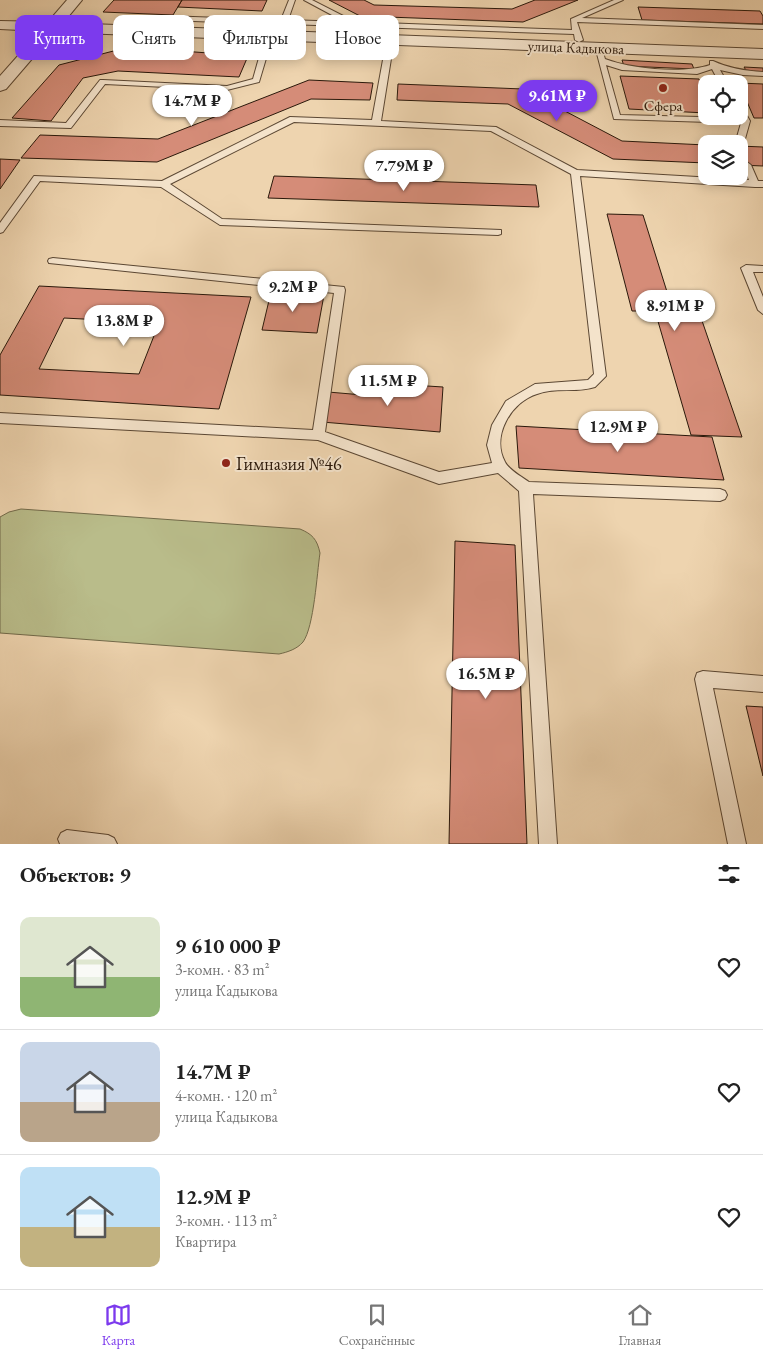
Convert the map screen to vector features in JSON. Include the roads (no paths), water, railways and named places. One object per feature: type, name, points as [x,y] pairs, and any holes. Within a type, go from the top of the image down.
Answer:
[{"type":"street","points":[[62,15],[75,0]]},
{"type":"street","name":"улица Кадыкова","points":[[0,25],[15,26]]},
{"type":"street","name":"улица Кадыкова","points":[[103,28],[204,30]]},
{"type":"street","name":"улица Кадыкова","points":[[399,40],[581,47],[600,54],[711,59],[763,54]]},
{"type":"street","points":[[0,86],[23,60]]},
{"type":"lane","points":[[285,15],[292,0]]},
{"type":"lane","points":[[307,0],[336,15]]},
{"type":"lane","points":[[547,31],[620,0]]},
{"type":"lane","points":[[572,20],[763,27]]},
{"type":"lane","points":[[572,20],[581,47]]},
{"type":"lane","points":[[399,26],[576,32]]},
{"type":"lane","points":[[600,54],[617,117],[698,120]]},
{"type":"lane","points":[[711,59],[743,73],[763,74]]},
{"type":"lane","points":[[711,59],[719,75]]},
{"type":"lane","points":[[0,123],[68,126],[103,82],[227,88],[256,80],[265,60]]},
{"type":"lane","points":[[376,123],[387,60]]},
{"type":"lane","points":[[0,230],[37,178],[163,184],[293,119],[493,129],[575,174],[759,184]]},
{"type":"lane","points":[[748,167],[759,184]]},
{"type":"lane","points":[[575,174],[600,376],[591,384],[535,389],[510,404],[498,424],[493,445],[500,467],[526,488],[720,495]]},
{"type":"lane","points":[[163,184],[220,222],[498,232]]},
{"type":"lane","points":[[53,261],[340,290],[318,434]]},
{"type":"lane","points":[[763,270],[746,268],[763,310]]},
{"type":"lane","points":[[0,418],[318,434],[438,478],[500,467]]},
{"type":"lane","points":[[526,488],[548,844]]},
{"type":"lane","points":[[737,844],[703,679],[763,684]]},
{"type":"lane","points":[[68,839],[108,844]]},
{"type":"place","name":"Сфера","points":[[663,88]]},
{"type":"place","name":"Гимназия №46","points":[[226,463]]}]
